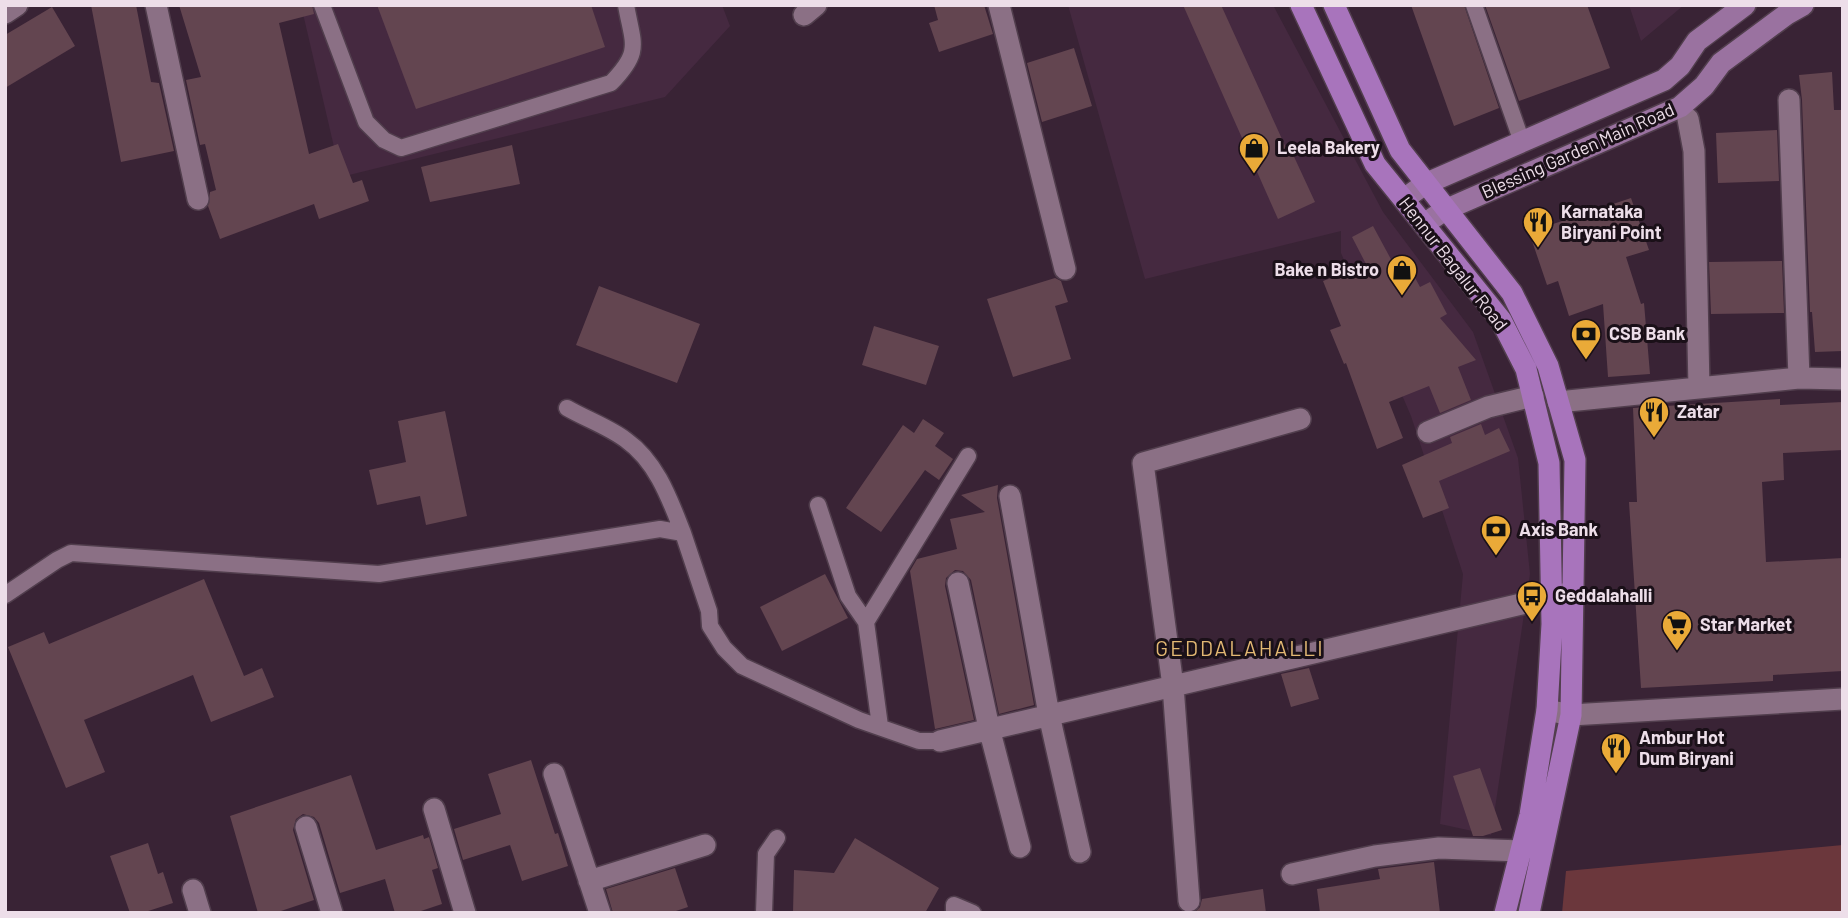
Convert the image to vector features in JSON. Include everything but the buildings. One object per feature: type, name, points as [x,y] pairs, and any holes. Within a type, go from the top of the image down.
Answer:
[{"type":"main road","name":"Hennur Bagalur Road","points":[[1301,5],[1375,164],[1501,320],[1526,369],[1533,396],[1549,463],[1570,715],[1529,913]]},
{"type":"main road","name":"Hennur Bagalur Road","points":[[1334,5],[1400,150],[1512,293],[1548,366],[1575,460],[1547,710],[1530,815],[1506,913]]},
{"type":"main road","name":"Blessing Garden Main Road","points":[[1404,200],[1425,184],[1664,80],[1680,66],[1697,41],[1745,5]]},
{"type":"main road","name":"Blessing Garden Main Road","points":[[1424,224],[1445,210],[1680,107],[1704,86],[1721,63],[1803,5]]},
{"type":"street","points":[[5,13],[17,5]]},
{"type":"street","points":[[156,5],[198,199]]},
{"type":"street","points":[[999,5],[1065,270]]},
{"type":"street","points":[[1789,100],[1799,378]]},
{"type":"street","points":[[1688,119],[1694,150],[1699,388]]},
{"type":"street","points":[[1558,402],[1799,378],[1843,379]]},
{"type":"street","points":[[1427,432],[1488,407],[1533,396]]},
{"type":"street","points":[[1189,901],[1173,686],[1143,463],[1300,419]]},
{"type":"street","points":[[1010,496],[1049,715],[1080,852]]},
{"type":"street","points":[[958,583],[989,728],[1020,847]]},
{"type":"street","points":[[940,741],[1562,594]]},
{"type":"street","points":[[1547,710],[1570,715],[1843,699]]},
{"type":"street","points":[[554,774],[600,913]]},
{"type":"street","points":[[433,808],[465,913]]},
{"type":"street","points":[[306,827],[332,913]]},
{"type":"street","points":[[589,881],[705,845]]},
{"type":"street","points":[[1292,874],[1376,856],[1440,848],[1521,851]]},
{"type":"street","points":[[193,890],[200,913]]},
{"type":"lane","points":[[322,5],[366,122],[384,140],[401,148],[611,83],[627,66],[634,51],[626,5]]},
{"type":"lane","points":[[1474,5],[1522,142]]},
{"type":"lane","points":[[567,408],[627,440],[665,486],[709,611],[710,626],[724,648],[742,666],[859,720],[919,741],[940,741]]},
{"type":"lane","points":[[866,622],[968,456]]},
{"type":"lane","points":[[818,505],[848,596],[866,622],[880,726]]},
{"type":"lane","points":[[5,595],[71,553],[379,574],[648,530],[683,533]]},
{"type":"lane","points":[[764,913],[766,854],[778,838]]},
{"type":"lane","points":[[954,913],[954,905],[973,913]]},
{"type":"shaded area","points":[[301,5],[722,5],[730,26],[665,97],[341,177]]},
{"type":"shaded area","points":[[1068,5],[1273,5],[1383,212],[1473,332],[1518,458],[1530,574],[1491,835],[1440,824],[1463,574],[1411,416],[1341,253],[1341,231],[1145,279]]},
{"type":"shaded area","points":[[1629,5],[1684,5],[1641,41]]},
{"type":"shaded area","points":[[1843,845],[1843,913],[1562,913],[1566,871]]},
{"type":"place","name":"Leela Bakery","points":[[1254,175]]},
{"type":"place","name":"Karnataka Biryani Point","points":[[1538,249]]},
{"type":"place","name":"Bake n Bistro","points":[[1402,297]]},
{"type":"place","name":"CSB Bank","points":[[1586,361]]},
{"type":"place","name":"Zatar","points":[[1654,439]]},
{"type":"place","name":"Axis Bank","points":[[1496,557]]},
{"type":"place","name":"Geddalahalli","points":[[1532,623]]},
{"type":"place","name":"Star Market","points":[[1677,652]]},
{"type":"place","name":"Ambur Hot Dum Biryani","points":[[1616,775]]},
{"type":"district","name":"GEDDALAHALLI","points":[[1240,649]]}]
